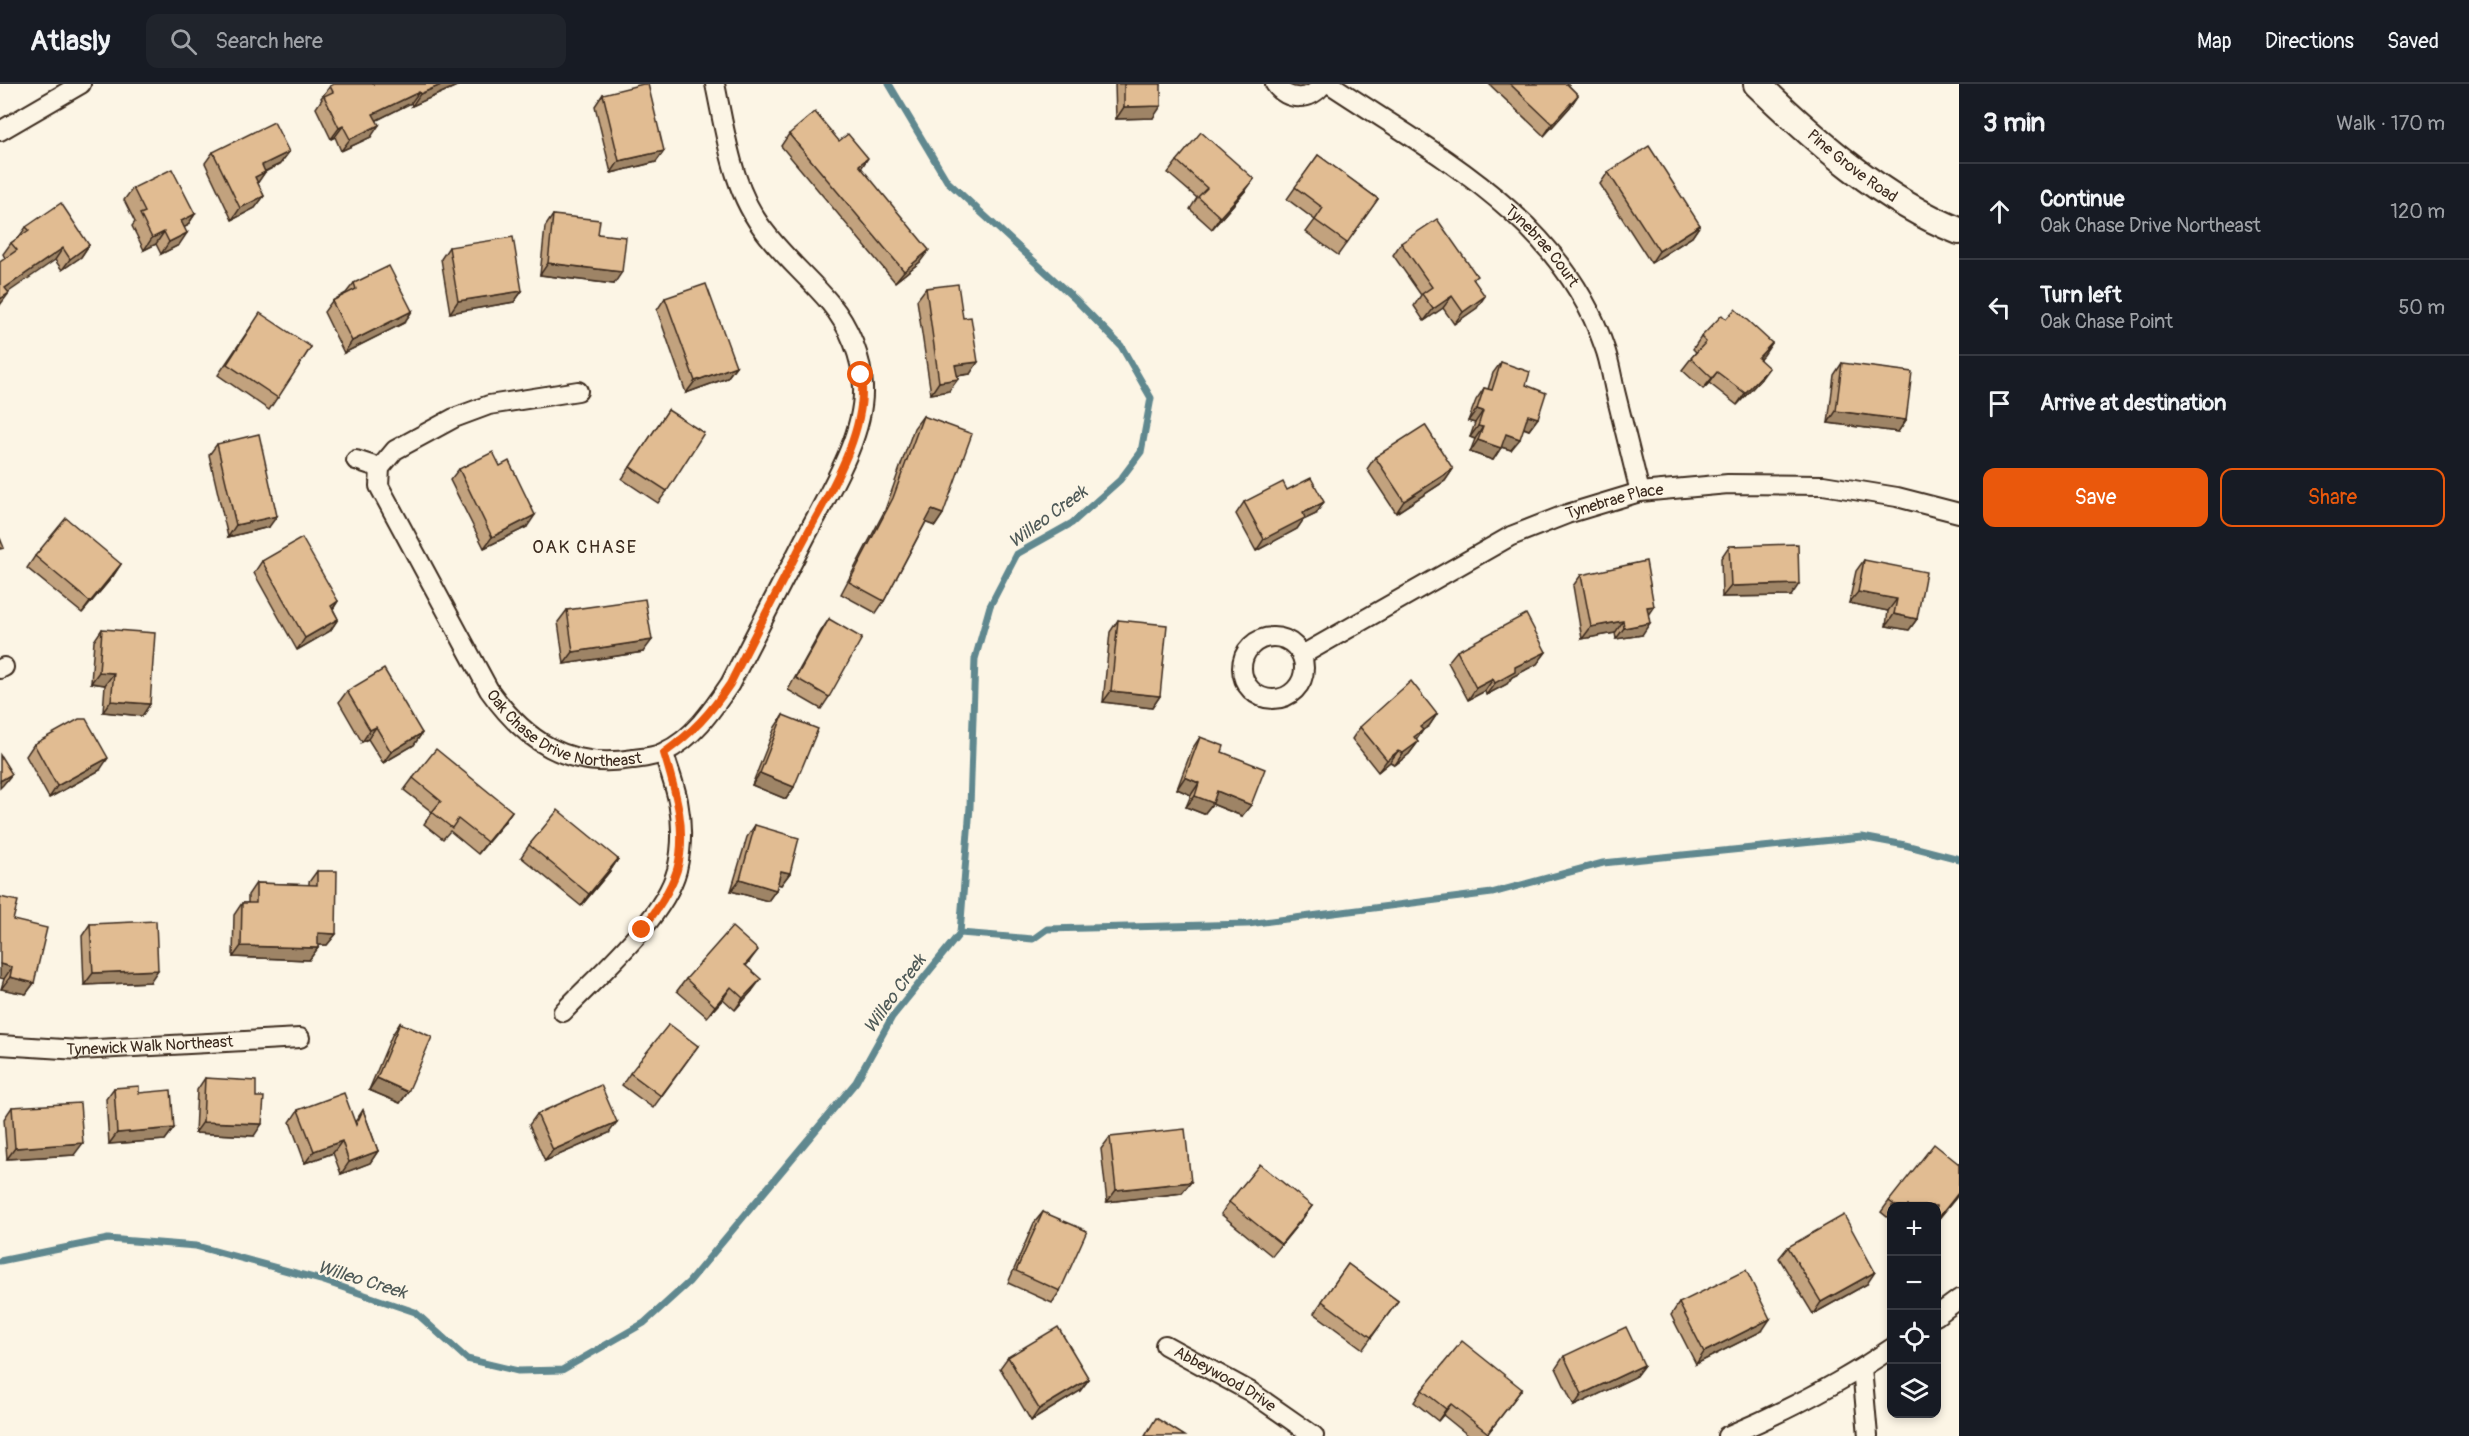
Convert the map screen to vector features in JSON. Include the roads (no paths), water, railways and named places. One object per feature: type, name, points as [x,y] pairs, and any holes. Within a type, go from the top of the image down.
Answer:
[{"type":"main road","name":"Pine Grove Road","points":[[1756,84],[1827,149],[1863,176],[1944,225],[1959,231]]},
{"type":"street","points":[[0,131],[81,84]]},
{"type":"street","name":"Oak Chase Drive Northeast","points":[[380,468],[379,486],[388,508],[489,690],[516,723],[544,746],[568,756],[615,762],[664,753],[688,735],[711,712],[730,684],[844,462],[859,422],[863,388],[859,361],[848,330],[831,304],[765,233],[750,209],[738,184],[715,84]]},
{"type":"street","points":[[1275,84],[1284,94],[1303,98],[1312,95],[1323,84]]},
{"type":"street","name":"Tynebrae Court","points":[[1330,84],[1485,188],[1520,218],[1553,253],[1584,303],[1604,346],[1640,492]]},
{"type":"street","points":[[356,460],[380,468],[395,450],[454,418],[489,405],[578,391]]},
{"type":"street","name":"Tynebrae Place","points":[[1302,655],[1510,536],[1567,514],[1640,492],[1728,484],[1822,485],[1897,497],[1959,513]]},
{"type":"street","points":[[563,1012],[642,930],[664,898],[677,870],[681,833],[678,800],[664,753]]},
{"type":"street","name":"Tynewick Walk Northeast","points":[[0,1045],[79,1050],[300,1038]]},
{"type":"street","points":[[1941,1312],[1959,1299]]},
{"type":"street","name":"Abbeywood Drive","points":[[1165,1345],[1251,1392],[1314,1436]]},
{"type":"street","points":[[1727,1436],[1762,1421],[1862,1368],[1887,1351]]},
{"type":"street","points":[[1862,1368],[1868,1436]]},
{"type":"waterway","name":"Willeo Creek","points":[[0,1261],[108,1239],[196,1246],[321,1280],[415,1312],[467,1359],[518,1371],[562,1370],[644,1323],[689,1282],[856,1082],[892,1017],[960,933],[970,807],[975,659],[990,606],[1017,554],[1072,523],[1120,480],[1141,452],[1151,398],[1121,346],[1075,299],[947,181],[889,84]]},
{"type":"waterway","points":[[960,933],[1033,939],[1047,929],[1248,924],[1492,893],[1603,863],[1862,837],[1959,859]]},
{"type":"district","name":"OAK CHASE","points":[[585,547]]}]
